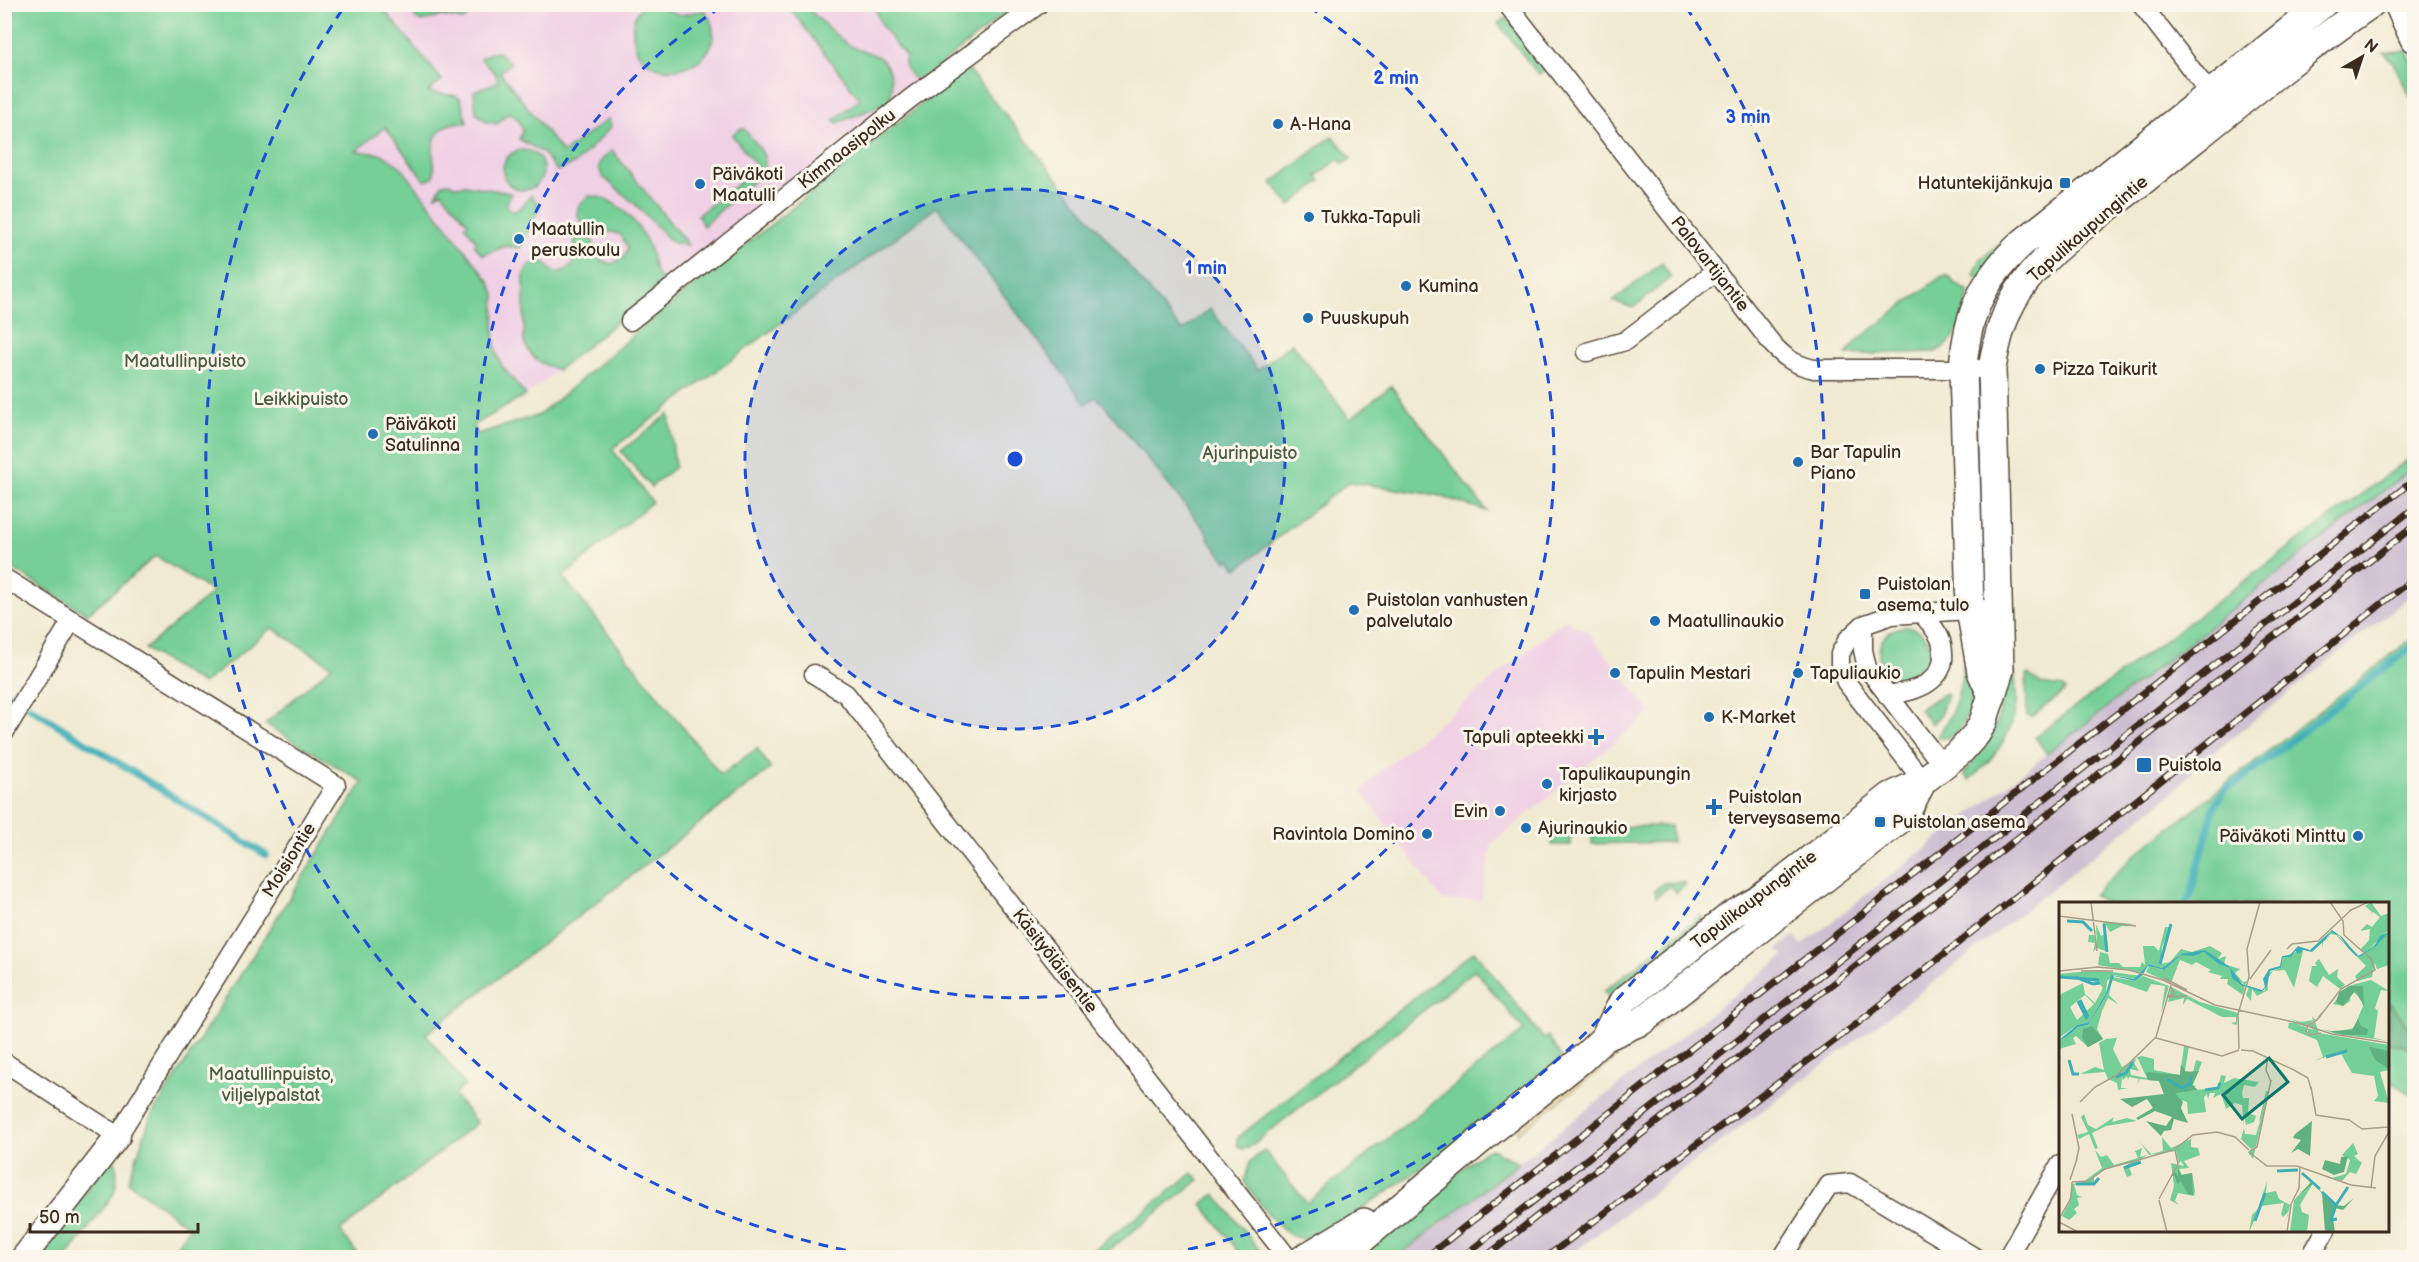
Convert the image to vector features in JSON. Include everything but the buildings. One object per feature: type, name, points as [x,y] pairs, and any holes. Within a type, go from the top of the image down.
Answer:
[{"type":"main road","name":"Tapulikaupungintie","points":[[1340,1257],[1581,1060],[1604,1038],[1642,1021],[1897,822],[1933,774],[1960,752],[1977,732],[2000,670],[1992,369],[2004,318],[2017,292],[2037,268],[2218,104],[2323,4]]},
{"type":"main road","name":"Tapulikaupungintie","points":[[1992,696],[1981,672],[1970,609],[1963,368],[1967,329],[1982,291],[2000,264],[2022,243],[2218,104],[2371,4]]},
{"type":"main road","points":[[2398,4],[2415,39]]},
{"type":"main road","name":"Tapulikaupungintie","points":[[1304,1257],[1346,1231],[1415,1194]]},
{"type":"street","name":"Kimnaasipolku","points":[[630,321],[911,98],[1039,4]]},
{"type":"street","name":"Palovartijantie","points":[[1508,4],[1785,358],[1798,365],[1836,369],[1992,369]]},
{"type":"street","points":[[2141,4],[2218,104]]},
{"type":"street","points":[[1587,352],[1624,342],[1716,271]]},
{"type":"street","name":"Moisiontie","points":[[4,578],[336,785],[118,1136],[23,1257]]},
{"type":"street","points":[[1933,774],[1846,682],[1840,667],[1840,654],[1848,639],[1863,625],[1892,615],[1999,608]]},
{"type":"street","points":[[1887,695],[1907,693],[1923,688],[1936,676],[1942,662],[1942,645],[1935,630],[1921,613]]},
{"type":"street","points":[[4,733],[72,621]]},
{"type":"street","points":[[1863,625],[1863,650],[1867,668],[1887,695],[1933,774]]},
{"type":"street","name":"Käsityöläisentie","points":[[814,674],[846,694],[1288,1257]]},
{"type":"street","points":[[4,1062],[118,1136]]},
{"type":"street","points":[[2007,1257],[2059,1168]]},
{"type":"street","points":[[1782,1257],[1829,1185],[1850,1183],[1976,1257]]},
{"type":"street","points":[[2310,1257],[2325,1232]]},
{"type":"shaded area","name":"Maatullin peruskoulu","points":[[380,5],[898,5],[944,62],[685,266],[531,392],[474,426],[321,179],[438,83],[439,79]]},
{"type":"shaded area","points":[[2414,467],[2414,593],[2194,768],[2176,790],[1942,976],[1567,1257],[1397,1258],[1784,956],[1778,949],[1787,941],[1794,936],[1802,945]]},
{"type":"shaded area","points":[[1567,618],[1571,624],[1589,633],[1651,712],[1492,844],[1481,900],[1443,901],[1361,791],[1377,774]]},
{"type":"green space","name":"Maatullinpuisto","points":[[5,4],[380,5],[442,80],[428,92],[457,96],[461,100],[467,123],[449,125],[436,136],[433,149],[434,174],[433,178],[425,181],[385,127],[356,151],[382,154],[401,167],[489,281],[495,294],[496,352],[502,366],[526,395],[474,425],[477,434],[539,415],[650,321],[967,68],[1182,331],[1210,309],[1258,370],[1292,343],[1350,419],[1391,386],[1487,511],[1436,495],[1349,482],[1237,569],[1229,559],[1226,561],[1208,539],[1209,535],[1105,406],[1096,397],[1086,404],[937,207],[612,449],[652,502],[563,577],[721,775],[757,748],[771,768],[426,1034],[465,1085],[454,1095],[477,1123],[340,1231],[360,1257],[168,1257],[190,1228],[128,1182],[151,1116],[363,782],[265,724],[332,666],[272,628],[203,684],[145,649],[213,592],[156,556],[87,614],[5,564]]},
{"type":"green space","points":[[411,4],[483,5],[463,20],[442,16],[421,22],[415,18]]},
{"type":"green space","points":[[645,4],[680,15],[705,10],[713,30],[710,47],[700,60],[684,67],[667,69],[651,65],[639,53],[633,25],[639,10]]},
{"type":"green space","points":[[793,5],[805,5],[846,43],[884,62],[890,74],[892,88],[889,102],[837,123],[834,120],[860,99],[791,10]]},
{"type":"green space","points":[[876,5],[1015,5],[924,78],[913,78],[906,68],[906,57],[882,26]]},
{"type":"green space","points":[[1506,18],[1547,69],[1540,74],[1498,23]]},
{"type":"green space","points":[[2406,50],[2414,66],[2414,104],[2392,61],[2384,53]]},
{"type":"green space","points":[[498,52],[511,63],[500,72],[563,153],[609,118],[611,127],[577,162],[557,171],[542,152],[519,139],[523,131],[518,119],[508,112],[498,124],[487,122],[476,113],[474,91],[498,82],[496,74],[480,58]]},
{"type":"green space","points":[[744,129],[761,150],[765,162],[764,168],[761,174],[703,226],[698,215],[758,168],[732,135]]},
{"type":"green space","points":[[1333,136],[1351,158],[1343,164],[1339,159],[1317,176],[1321,181],[1290,206],[1272,183]]},
{"type":"green space","points":[[523,150],[537,156],[543,170],[537,184],[523,190],[509,184],[503,170],[509,156]]},
{"type":"green space","points":[[612,150],[688,245],[674,243],[635,204],[602,176],[599,168],[600,162]]},
{"type":"green space","points":[[448,183],[455,186],[465,185],[511,193],[506,205],[512,211],[523,206],[531,195],[540,206],[520,248],[506,246],[483,255],[474,245],[477,242],[465,226],[468,223],[442,192],[436,195],[442,184]]},
{"type":"green space","points":[[589,196],[615,204],[630,217],[646,240],[656,271],[664,283],[558,370],[537,360],[529,352],[524,341],[524,274],[529,265],[540,261],[546,263],[555,272],[561,272],[573,265],[575,238],[579,235],[592,240],[601,260],[611,264],[624,258],[628,248],[621,235],[612,232],[599,234],[586,226],[578,217],[578,208]]},
{"type":"green space","points":[[2042,211],[1979,280],[1974,274],[1981,259]]},
{"type":"green space","points":[[1662,263],[1671,277],[1633,308],[1613,301]]},
{"type":"green space","points":[[1942,276],[1949,276],[1954,283],[1969,292],[1960,327],[1944,347],[1935,352],[1846,355],[1858,340]]},
{"type":"green space","points":[[669,414],[675,467],[651,487],[621,451]]},
{"type":"green space","points":[[2414,455],[2414,467],[2047,754],[2035,737]]},
{"type":"green space","points":[[1900,627],[1910,627],[1924,634],[1931,653],[1924,672],[1910,679],[1900,679],[1890,675],[1883,668],[1879,658],[1879,648],[1883,638],[1890,631]]},
{"type":"green space","points":[[2414,637],[2414,1096],[2389,1080],[2389,902],[2104,902],[2093,895],[2134,856]]},
{"type":"green space","points":[[1966,662],[1974,682],[1973,698],[1968,715],[1955,734],[1946,738],[1936,738],[1955,704],[1963,665]]},
{"type":"green space","points":[[2015,672],[2016,705],[2006,737],[1993,756],[1969,780],[1964,774],[1983,749],[1998,716],[2004,673]]},
{"type":"green space","points":[[2028,674],[2042,684],[2063,687],[2066,690],[2032,717],[2027,716],[2026,675]]},
{"type":"green space","points":[[1945,693],[1947,695],[1940,715],[1932,724],[1919,709]]},
{"type":"green space","points":[[1671,826],[1672,842],[1592,844],[1592,827]]},
{"type":"green space","points":[[1570,827],[1571,845],[1552,845],[1552,828]]},
{"type":"green space","points":[[1684,882],[1686,884],[1676,893],[1670,886],[1656,897],[1655,890],[1663,883]]},
{"type":"green space","points":[[1701,916],[1705,922],[1612,1001],[1604,991]]},
{"type":"green space","points":[[1474,951],[1544,1039],[1548,1036],[1561,1057],[1517,1097],[1468,1135],[1338,1225],[1312,1238],[1296,1238],[1287,1233],[1271,1217],[1244,1182],[1250,1162],[1264,1150],[1307,1203],[1524,1030],[1475,970],[1248,1148],[1243,1149],[1237,1145],[1237,1138]]},
{"type":"green space","points":[[2389,1003],[2414,1035],[2413,1048],[2389,1043]]},
{"type":"green space","points":[[1492,1149],[1518,1163],[1397,1257],[1350,1258],[1486,1150]]},
{"type":"green space","points":[[110,1158],[116,1162],[116,1183],[113,1195],[67,1257],[36,1258]]},
{"type":"green space","points":[[1193,1173],[1199,1180],[1100,1257],[1085,1257]]},
{"type":"green space","points":[[1215,1194],[1261,1252],[1261,1257],[1233,1257],[1239,1252],[1202,1204]]},
{"type":"sand","points":[[1745,950],[1747,956],[1518,1133],[1518,1128]]},
{"type":"waterway","points":[[2186,902],[2190,897],[2215,804],[2226,789],[2414,645]]},
{"type":"waterway","points":[[4,691],[13,697]]},
{"type":"waterway","points":[[29,707],[266,855]]},
{"type":"railway","points":[[1425,1258],[2414,480]]},
{"type":"railway","points":[[1461,1258],[2414,508]]},
{"type":"railway","points":[[1484,1258],[2414,526]]},
{"type":"railway","points":[[1545,1258],[1858,1023],[2414,578]]},
{"type":"place","name":"A-Hana","points":[[1278,124]]},
{"type":"place","name":"Hatuntekijänkuja","points":[[2065,183]]},
{"type":"place","name":"Päiväkoti Maatulli","points":[[700,184]]},
{"type":"place","name":"Tukka-Tapuli","points":[[1309,217]]},
{"type":"place","name":"Maatullin peruskoulu","points":[[519,239]]},
{"type":"place","name":"Kumina","points":[[1406,286]]},
{"type":"place","name":"Puuskupuh","points":[[1308,318]]},
{"type":"place","name":"Pizza Taikurit","points":[[2040,369]]},
{"type":"place","name":"Päiväkoti Satulinna","points":[[373,434]]},
{"type":"place","name":"Bar Tapulin Piano","points":[[1798,462]]},
{"type":"place","name":"Puistolan asema, tulo","points":[[1865,594]]},
{"type":"place","name":"Puistolan vanhusten palvelutalo","points":[[1354,610]]},
{"type":"place","name":"Maatullinaukio","points":[[1655,621]]},
{"type":"place","name":"Tapulin Mestari","points":[[1615,673]]},
{"type":"place","name":"Tapuliaukio","points":[[1798,673]]},
{"type":"place","name":"K-Market","points":[[1709,717]]},
{"type":"place","name":"Tapuli apteekki","points":[[1596,737]]},
{"type":"place","name":"Puistola","points":[[2144,765]]},
{"type":"place","name":"Tapulikaupungin kirjasto","points":[[1547,784]]},
{"type":"place","name":"Puistolan terveysasema","points":[[1714,807]]},
{"type":"place","name":"Evin","points":[[1500,811]]},
{"type":"place","name":"Puistolan asema","points":[[1880,822]]},
{"type":"place","name":"Ajurinaukio","points":[[1526,828]]},
{"type":"place","name":"Ravintola Domino","points":[[1427,834]]},
{"type":"place","name":"Päiväkoti Minttu","points":[[2358,836]]},
{"type":"park label","name":"Leikkipuisto","points":[[301,399]]},
{"type":"park label","name":"Ajurinpuisto","points":[[1250,453]]},
{"type":"park label","name":"Maatullinpuisto, viljelypalstat","points":[[271,1084]]}]
